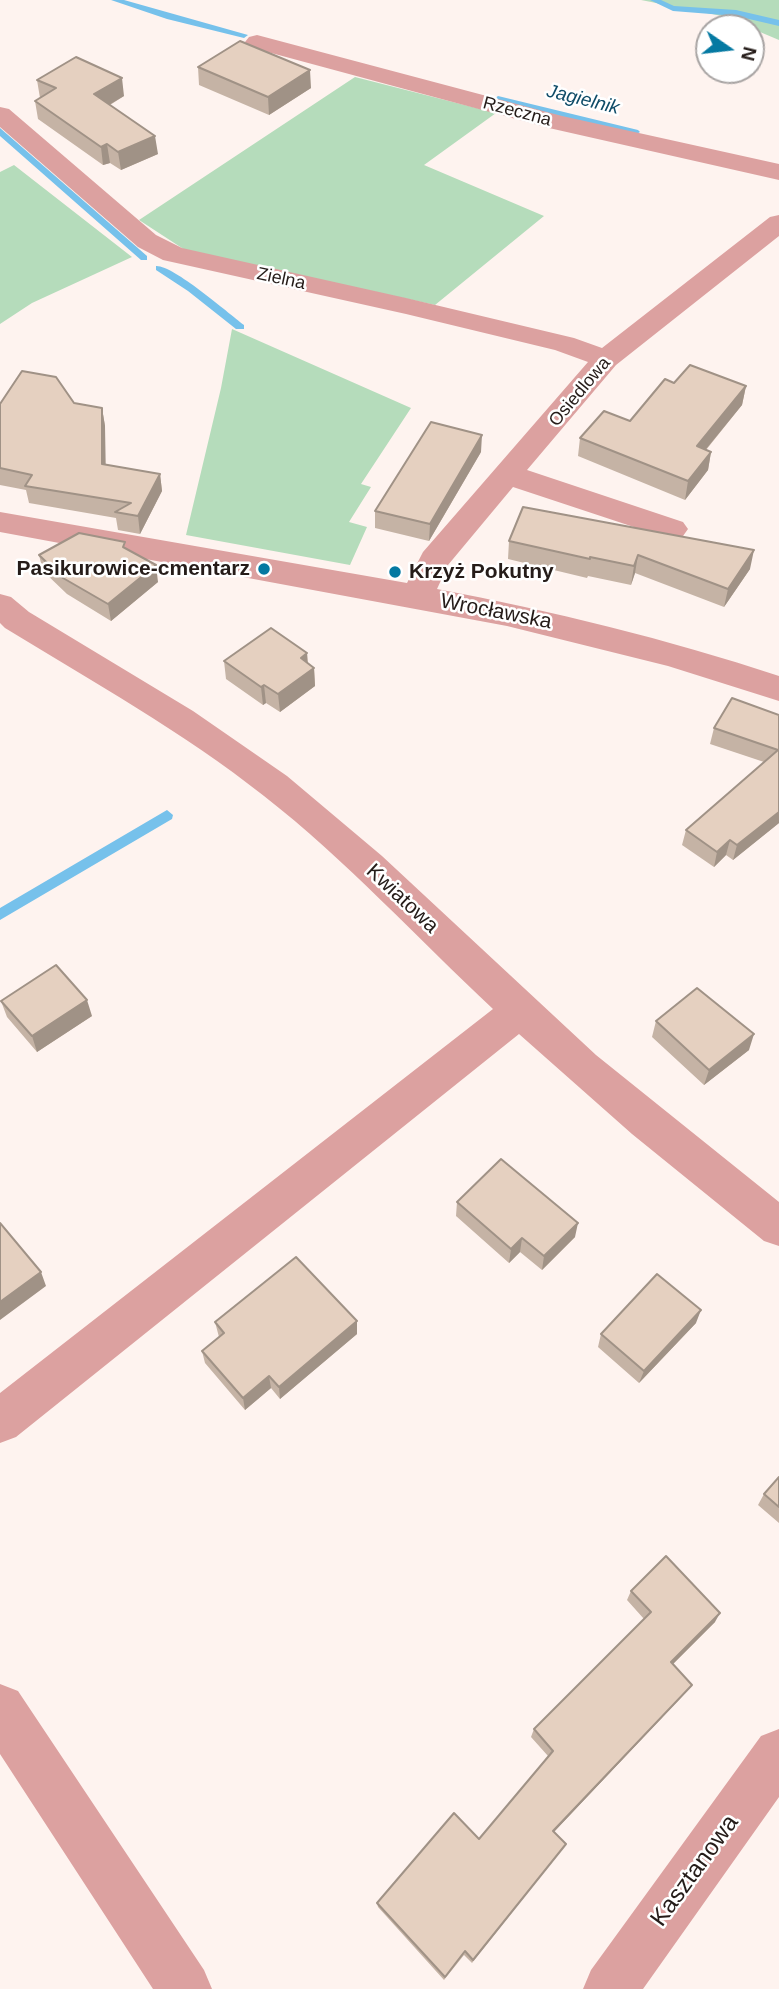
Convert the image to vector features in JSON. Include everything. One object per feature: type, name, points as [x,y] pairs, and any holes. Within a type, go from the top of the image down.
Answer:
[{"type":"street","name":"Rzeczna","points":[[257,42],[558,123],[779,173]]},
{"type":"street","name":"Zielna","points":[[0,114],[147,241],[173,254],[445,315],[564,344],[606,359]]},
{"type":"street","name":"Osiedlowa","points":[[417,596],[434,560],[606,359],[779,223]]},
{"type":"street","points":[[509,475],[672,529]]},
{"type":"street","name":"Wrocławska","points":[[0,522],[417,596],[613,637],[668,652],[779,689]]},
{"type":"street","name":"Kwiatowa","points":[[0,605],[17,620],[203,736],[274,784],[319,822],[615,1096],[779,1227]]},
{"type":"street","points":[[0,1421],[520,1010]]},
{"type":"street","points":[[0,1709],[185,1989]]},
{"type":"street","name":"Kasztanowa","points":[[610,1989],[779,1754]]},
{"type":"green space","points":[[641,0],[779,0],[779,40],[765,34],[765,14],[712,14]]},
{"type":"green space","points":[[355,77],[496,113],[424,165],[544,216],[435,305],[185,250],[139,220]]},
{"type":"green space","points":[[14,165],[132,257],[32,303],[0,324],[0,172]]},
{"type":"green space","points":[[232,329],[411,408],[361,484],[371,487],[349,522],[367,527],[350,565],[186,535],[221,388]]},
{"type":"building","points":[[240,41],[310,70],[268,97],[198,67]]},
{"type":"building","points":[[76,57],[122,78],[94,94],[155,136],[118,152],[107,144],[101,147],[35,101],[56,88],[37,80]]},
{"type":"building","points":[[690,365],[746,386],[697,446],[711,452],[688,481],[580,438],[604,411],[630,421],[665,379],[674,383]]},
{"type":"building","points":[[22,371],[56,377],[74,403],[102,408],[102,464],[160,474],[138,516],[115,512],[131,503],[25,486],[32,475],[0,468],[0,404]]},
{"type":"building","points":[[431,422],[482,435],[430,524],[375,511]]},
{"type":"building","points":[[523,507],[754,550],[728,589],[638,555],[634,566],[509,541]]},
{"type":"building","points":[[79,533],[125,542],[123,547],[156,565],[108,604],[63,578],[39,555]]},
{"type":"building","points":[[271,628],[307,653],[301,658],[314,668],[278,694],[264,685],[261,687],[224,661]]},
{"type":"building","points":[[732,698],[779,715],[779,812],[737,845],[730,840],[717,852],[686,830],[778,750],[714,728]]},
{"type":"building","points":[[56,965],[87,1000],[32,1036],[1,1001]]},
{"type":"building","points":[[697,988],[754,1034],[709,1070],[656,1021]]},
{"type":"building","points":[[501,1159],[578,1223],[544,1256],[522,1238],[511,1249],[457,1202]]},
{"type":"building","points":[[0,1223],[41,1272],[0,1302]]},
{"type":"building","points":[[296,1257],[357,1321],[279,1387],[269,1376],[243,1398],[202,1351],[224,1333],[215,1322]]},
{"type":"building","points":[[657,1274],[701,1310],[644,1371],[601,1334]]},
{"type":"building","points":[[779,1477],[779,1507],[764,1494]]},
{"type":"building","points":[[666,1556],[720,1613],[671,1662],[692,1685],[553,1831],[566,1844],[473,1960],[465,1951],[445,1977],[377,1903],[454,1813],[479,1839],[553,1751],[534,1729],[651,1612],[631,1591]]},
{"type":"waterway","name":"Jagielnik","points":[[115,0],[244,35]]},
{"type":"waterway","points":[[654,0],[673,8],[736,13],[779,23]]},
{"type":"waterway","name":"Jagielnik","points":[[498,99],[635,132]]},
{"type":"waterway","points":[[0,131],[144,258]]},
{"type":"waterway","points":[[159,268],[192,289],[240,327]]},
{"type":"waterway","points":[[0,915],[167,815]]},
{"type":"place","name":"Pasikurowice-cmentarz","points":[[264,569]]},
{"type":"place","name":"Krzyż Pokutny","points":[[395,572]]}]
